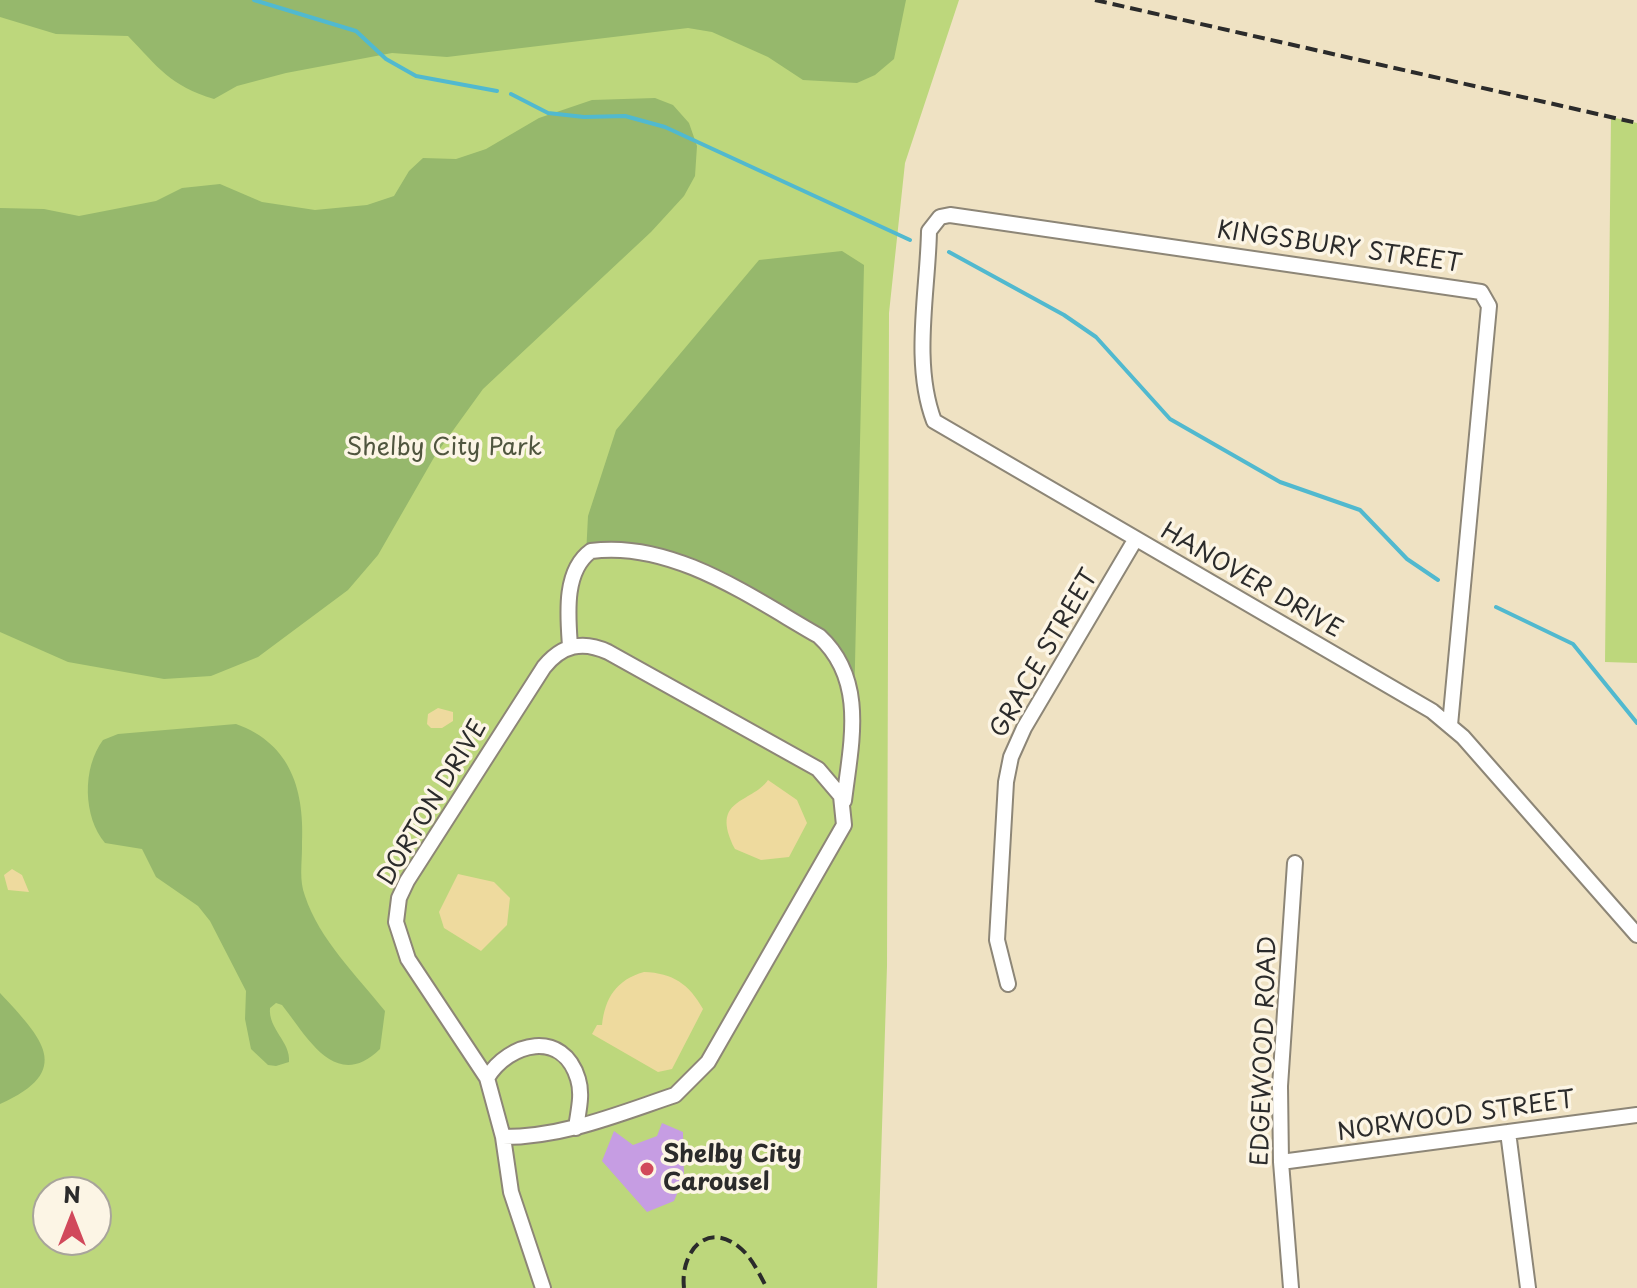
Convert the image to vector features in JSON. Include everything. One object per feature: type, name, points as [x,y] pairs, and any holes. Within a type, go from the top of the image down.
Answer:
[{"type":"street","name":"KINGSBURY STREET","points":[[929,252],[929,231],[940,217],[950,215],[1481,292],[1489,306],[1450,725]]},
{"type":"street","name":"HANOVER DRIVE","points":[[929,252],[923,360],[926,400],[934,421],[1370,674],[1450,725],[1637,935]]},
{"type":"street","name":"GRACE STREET","points":[[1008,984],[997,940],[1006,782],[1011,757],[1024,728],[1135,540]]},
{"type":"street","points":[[503,1137],[541,1137],[576,1128],[675,1095],[696,1077],[840,835],[844,804],[854,708],[832,648],[819,636],[713,576],[672,562],[602,550],[586,555],[572,582],[568,602],[570,646],[589,645],[608,652],[818,769],[837,788],[844,804]]},
{"type":"street","name":"DORTON DRIVE","points":[[543,1288],[511,1192],[503,1137],[487,1078],[408,959],[398,933],[397,909],[416,865],[544,667],[551,657],[570,646]]},
{"type":"street","name":"EDGEWOOD ROAD","points":[[1291,1288],[1281,1162],[1280,1086],[1295,863]]},
{"type":"street","points":[[487,1078],[510,1052],[530,1046],[561,1054],[577,1074],[581,1092],[576,1128]]},
{"type":"street","name":"NORWOOD STREET","points":[[1281,1162],[1637,1115]]},
{"type":"street","points":[[1508,1132],[1528,1288]]},
{"type":"green space","name":"Shelby City Park","points":[[0,0],[959,0],[905,163],[889,313],[887,966],[877,1288],[0,1288]]},
{"type":"green space","points":[[0,0],[906,0],[894,59],[875,75],[857,83],[803,80],[768,57],[712,32],[688,28],[447,57],[392,53],[286,73],[237,86],[214,99],[175,82],[128,36],[56,34],[0,17]]},
{"type":"green space","points":[[655,98],[673,105],[689,123],[697,146],[695,176],[684,196],[651,232],[483,389],[436,454],[378,555],[348,590],[258,657],[211,676],[164,679],[68,662],[0,632],[0,208],[44,209],[79,216],[156,201],[182,188],[220,184],[262,202],[315,210],[367,205],[394,196],[409,171],[423,158],[456,159],[486,149],[539,118],[592,100]]},
{"type":"green space","points":[[1611,117],[1637,123],[1637,663],[1605,662]]},
{"type":"green space","points":[[842,251],[864,265],[854,708],[832,648],[713,576],[640,555],[586,555],[588,516],[616,430],[759,260]]},
{"type":"green space","points":[[236,724],[270,744],[291,772],[301,807],[301,878],[311,912],[329,942],[385,1011],[380,1049],[364,1061],[350,1065],[324,1056],[282,1005],[276,1003],[270,1008],[270,1016],[287,1048],[289,1062],[268,1065],[251,1049],[245,1019],[246,991],[210,921],[198,906],[156,877],[142,849],[105,843],[92,820],[89,778],[91,764],[103,740],[118,734]]},
{"type":"green space","points":[[0,993],[38,1039],[44,1053],[44,1066],[38,1079],[23,1092],[0,1104]]},
{"type":"sand","points":[[438,708],[453,712],[453,721],[442,728],[431,728],[427,724],[428,714]]},
{"type":"sand","points":[[768,780],[797,800],[807,823],[789,857],[761,860],[735,849],[727,820],[735,804]]},
{"type":"sand","points":[[12,869],[22,875],[29,892],[8,890],[4,875]]},
{"type":"sand","points":[[458,874],[494,882],[510,898],[507,925],[481,951],[444,928],[439,912]]},
{"type":"sand","points":[[644,972],[679,982],[692,993],[703,1009],[672,1069],[658,1072],[592,1034],[597,1025],[602,1025],[609,998],[619,985]]},
{"type":"building","name":"Shelby City Carousel","points":[[662,1123],[683,1132],[684,1177],[674,1201],[647,1212],[602,1161],[614,1131],[633,1145],[657,1136]]},
{"type":"waterway","points":[[254,0],[356,31],[386,59],[416,76],[497,91]]},
{"type":"waterway","points":[[511,94],[548,113],[584,117],[625,116],[665,127],[910,240]]},
{"type":"waterway","points":[[949,252],[1064,315],[1096,337],[1170,419],[1280,482],[1360,510],[1407,559],[1438,580]]},
{"type":"waterway","points":[[1496,607],[1573,644],[1637,723]]},
{"type":"railway","points":[[1095,0],[1637,123]]},
{"type":"railway","points":[[684,1288],[686,1263],[691,1253],[706,1239],[716,1237],[744,1251],[767,1288]]},
{"type":"place","name":"Shelby City Carousel","points":[[647,1169]]}]
